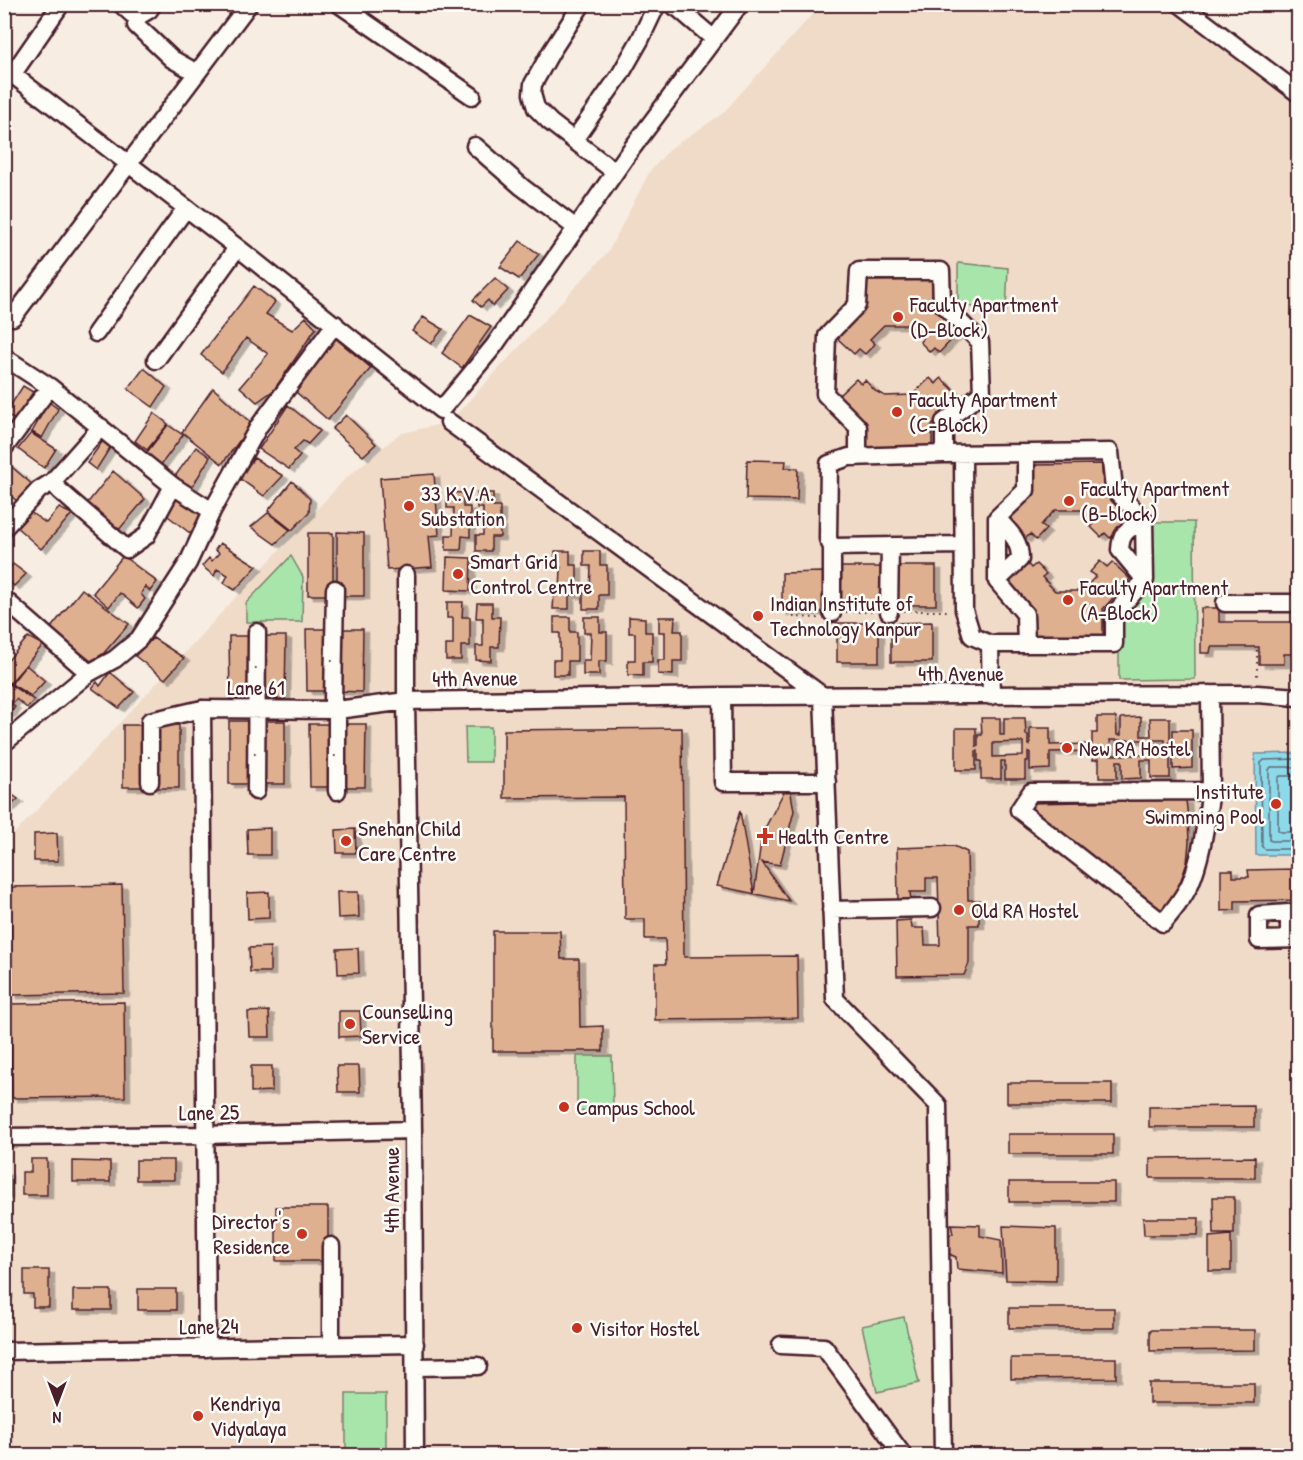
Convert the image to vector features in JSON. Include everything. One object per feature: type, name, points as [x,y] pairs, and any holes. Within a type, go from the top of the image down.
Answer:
[{"type":"street","points":[[61,4],[8,72],[335,324],[441,410],[494,346],[615,172],[740,4]]},
{"type":"street","points":[[121,4],[132,14],[139,16],[153,4]]},
{"type":"street","points":[[7,318],[128,164],[249,4]]},
{"type":"street","points":[[339,4],[472,96]]},
{"type":"street","points":[[582,4],[550,52],[533,84],[532,94],[536,108],[550,122],[615,172]]},
{"type":"street","points":[[574,140],[620,75],[657,4]]},
{"type":"street","points":[[1180,4],[1299,93]]},
{"type":"street","points":[[677,6],[714,39]]},
{"type":"street","points":[[136,25],[172,58],[196,73]]},
{"type":"street","points":[[475,146],[522,187],[576,228]]},
{"type":"street","points":[[96,333],[186,208]]},
{"type":"street","points":[[156,360],[237,248]]},
{"type":"street","points":[[858,457],[858,427],[825,394],[827,336],[856,304],[859,271],[941,271],[942,303],[980,342],[982,393],[944,422],[944,454]]},
{"type":"street","points":[[4,742],[89,673],[115,659],[139,639],[188,562],[212,511],[259,426],[335,324]]},
{"type":"street","points":[[4,357],[50,387],[173,486],[212,511]]},
{"type":"street","points":[[4,448],[50,387]]},
{"type":"street","points":[[449,422],[823,696],[835,999],[938,1104],[943,1455]]},
{"type":"street","points":[[4,528],[39,490],[52,482],[100,427]]},
{"type":"street","points":[[832,613],[832,547],[828,539],[829,464],[842,459],[858,457],[944,454],[1110,452],[1114,489],[1144,520],[1145,580],[1114,614],[1114,644],[990,644],[972,636],[963,610],[963,454]]},
{"type":"street","points":[[1026,454],[1026,490],[997,518],[997,581],[1025,614],[1026,644]]},
{"type":"street","points":[[52,482],[127,549],[146,536],[173,486]]},
{"type":"street","points":[[997,518],[1015,539],[1020,549],[1020,559],[997,581]]},
{"type":"street","points":[[1144,520],[1123,533],[1120,550],[1145,580]]},
{"type":"street","points":[[832,547],[963,545]]},
{"type":"street","points":[[889,612],[890,546]]},
{"type":"street","points":[[406,575],[406,701]]},
{"type":"street","points":[[335,589],[333,701],[337,710],[337,791]]},
{"type":"street","points":[[4,599],[89,673]]},
{"type":"street","points":[[1225,603],[1299,603]]},
{"type":"street","points":[[256,791],[257,632]]},
{"type":"street","points":[[990,644],[991,696]]},
{"type":"street","points":[[1210,694],[1211,791],[1199,855],[1191,883],[1178,906],[1163,923],[1019,810],[1031,792],[1211,791]]},
{"type":"street","name":"4th Avenue","points":[[415,1455],[413,1130],[406,701],[722,696],[1257,694],[1299,697]]},
{"type":"street","points":[[722,696],[723,782],[827,782]]},
{"type":"street","name":"Lane 61","points":[[207,1348],[202,709],[337,710],[406,701]]},
{"type":"street","points":[[150,782],[150,721],[202,709]]},
{"type":"street","points":[[831,910],[932,908]]},
{"type":"street","name":"Lane 25","points":[[4,1137],[413,1130]]},
{"type":"street","points":[[331,1246],[331,1345]]},
{"type":"street","name":"Lane 24","points":[[4,1352],[415,1344]]},
{"type":"street","points":[[781,1345],[824,1347],[902,1455]]},
{"type":"street","points":[[415,1367],[478,1366]]},
{"type":"path","points":[[1257,651],[1257,694]]},
{"type":"shaded area","name":"Indian Institute of Technology Kanpur","points":[[821,5],[1180,5],[1298,91],[1298,1455],[5,1455],[4,844],[92,753],[344,480],[399,434],[449,422],[608,252],[650,171],[671,148],[722,114]]},
{"type":"green space","points":[[958,263],[1008,268],[1006,311],[958,305]]},
{"type":"green space","points":[[1150,522],[1194,522],[1195,679],[1119,680],[1119,616],[1151,583]]},
{"type":"green space","points":[[291,556],[303,577],[302,622],[246,622],[246,603]]},
{"type":"green space","points":[[465,727],[491,727],[491,762],[466,762]]},
{"type":"green space","points":[[577,1056],[612,1056],[613,1110],[577,1111]]},
{"type":"green space","points":[[904,1317],[919,1383],[877,1392],[862,1326]]},
{"type":"green space","points":[[346,1394],[386,1394],[386,1455],[346,1455]]},
{"type":"water","name":"Institute Swimming Pool","points":[[1296,753],[1297,855],[1256,855],[1255,754]]},
{"type":"building","points":[[520,241],[539,254],[519,279],[500,267]]},
{"type":"building","points":[[495,278],[508,290],[493,306],[488,300],[481,307],[473,300]]},
{"type":"building","name":"Faculty Apartment (D-Block)","points":[[932,280],[932,307],[958,333],[939,353],[934,348],[930,352],[920,342],[923,338],[910,325],[884,325],[870,339],[875,344],[865,354],[859,349],[854,354],[836,337],[861,281]]},
{"type":"building","points":[[254,286],[275,302],[266,314],[292,330],[306,317],[316,328],[274,390],[257,402],[240,387],[268,354],[246,338],[222,372],[201,355]]},
{"type":"building","points":[[470,315],[491,327],[462,368],[442,353]]},
{"type":"building","points":[[423,317],[443,329],[431,344],[412,331]]},
{"type":"building","points":[[333,336],[371,368],[328,420],[296,392]]},
{"type":"building","points":[[144,368],[166,387],[153,407],[128,389]]},
{"type":"building","name":"Faculty Apartment (C-Block)","points":[[930,378],[936,384],[941,378],[960,396],[932,425],[932,453],[863,454],[836,398],[856,379],[861,384],[865,380],[875,391],[885,396],[912,395]]},
{"type":"building","points":[[23,386],[33,392],[15,420],[5,414]]},
{"type":"building","points":[[213,388],[252,424],[222,464],[182,432]]},
{"type":"building","points":[[49,402],[58,409],[42,438],[32,432]]},
{"type":"building","points":[[288,405],[320,431],[308,444],[303,441],[294,450],[300,456],[289,469],[259,449]]},
{"type":"building","points":[[154,413],[168,424],[147,450],[135,441]]},
{"type":"building","points":[[346,415],[376,444],[363,456],[332,429]]},
{"type":"building","points":[[168,425],[183,435],[160,466],[144,456]]},
{"type":"building","points":[[31,433],[56,449],[44,468],[18,449]]},
{"type":"building","points":[[105,438],[113,443],[96,470],[87,463]]},
{"type":"building","points":[[196,447],[210,457],[189,492],[173,479]]},
{"type":"building","points":[[254,458],[283,476],[264,496],[239,478]]},
{"type":"building","points":[[747,460],[786,461],[785,468],[798,468],[797,500],[746,499]]},
{"type":"building","points":[[4,461],[34,486],[19,503],[4,490]]},
{"type":"building","name":"Faculty Apartment (B-block)","points":[[1102,464],[1103,492],[1130,520],[1110,538],[1105,533],[1101,537],[1091,527],[1094,524],[1081,510],[1055,510],[1041,525],[1046,529],[1036,540],[1030,534],[1025,539],[1006,521],[1034,492],[1033,465]]},
{"type":"building","points":[[113,471],[145,499],[117,532],[86,505]]},
{"type":"building","name":"33 K.V.A. Substation","points":[[434,474],[439,535],[429,536],[432,567],[387,570],[380,478]]},
{"type":"building","points":[[292,481],[310,499],[309,513],[292,530],[268,511]]},
{"type":"building","points":[[447,492],[463,493],[463,507],[470,507],[470,537],[462,536],[461,550],[446,550],[446,535],[453,535],[454,508],[447,508]]},
{"type":"building","points":[[477,493],[493,493],[493,507],[500,507],[500,537],[491,537],[491,551],[476,551],[476,535],[483,535],[483,508],[477,508]]},
{"type":"building","points":[[179,495],[205,516],[191,534],[164,513]]},
{"type":"building","points":[[59,508],[72,514],[41,549],[14,525],[27,510],[46,523]]},
{"type":"building","points":[[268,513],[290,530],[275,544],[251,527]]},
{"type":"building","points":[[337,532],[364,533],[364,596],[337,596]]},
{"type":"building","points":[[308,533],[333,533],[333,595],[308,595]]},
{"type":"building","points":[[220,543],[257,566],[235,590],[224,583],[228,575],[217,569],[214,576],[202,566],[209,558],[212,561],[219,553],[215,550]]},
{"type":"building","points":[[555,551],[570,551],[570,565],[577,565],[577,595],[569,595],[569,609],[553,609],[554,594],[560,594],[561,567],[554,566]]},
{"type":"building","points":[[584,551],[600,551],[600,565],[607,565],[607,595],[599,595],[599,609],[583,609],[583,593],[590,593],[591,566],[584,566]]},
{"type":"building","points":[[123,556],[157,582],[150,591],[145,586],[141,594],[145,599],[138,608],[120,593],[109,607],[93,593]]},
{"type":"building","name":"Smart Grid Control Centre","points":[[447,557],[471,558],[470,591],[446,590]]},
{"type":"building","name":"Faculty Apartment (A-Block)","points":[[1100,561],[1107,567],[1112,562],[1130,579],[1103,609],[1103,636],[1034,637],[1034,609],[1007,581],[1027,563],[1031,568],[1036,564],[1046,574],[1042,577],[1055,591],[1082,591],[1096,576],[1090,572]]},
{"type":"building","points":[[13,564],[26,574],[14,586],[10,582],[4,587],[4,575]]},
{"type":"building","points":[[895,566],[936,566],[936,605],[895,605]]},
{"type":"building","points":[[839,567],[881,567],[881,606],[839,606]]},
{"type":"building","points":[[823,572],[823,612],[782,612],[782,573]]},
{"type":"building","points":[[82,589],[129,624],[103,654],[91,661],[50,629]]},
{"type":"building","points":[[447,602],[463,602],[462,617],[470,617],[470,646],[461,646],[461,660],[446,660],[446,645],[453,645],[453,618],[447,618]]},
{"type":"building","points":[[477,603],[492,603],[492,617],[500,617],[499,647],[491,647],[491,661],[476,660],[476,646],[483,646],[483,618],[476,618]]},
{"type":"building","points":[[1201,608],[1219,608],[1219,622],[1298,622],[1298,654],[1284,654],[1284,664],[1259,664],[1259,647],[1211,647],[1210,653],[1201,653]]},
{"type":"building","points":[[554,617],[570,617],[570,632],[577,632],[577,661],[568,661],[568,675],[553,675],[553,660],[560,660],[560,633],[554,633]]},
{"type":"building","points":[[584,617],[600,617],[600,632],[607,632],[607,661],[599,661],[599,675],[583,675],[583,660],[590,660],[591,633],[584,633]]},
{"type":"building","points":[[629,617],[645,618],[645,632],[652,632],[652,662],[643,662],[643,676],[628,675],[628,660],[635,660],[635,633],[629,633]]},
{"type":"building","points":[[659,617],[675,617],[674,631],[682,631],[682,661],[673,661],[673,675],[658,674],[658,660],[665,660],[665,632],[659,632]]},
{"type":"building","points":[[932,622],[932,662],[891,662],[891,623]]},
{"type":"building","points":[[837,623],[879,623],[879,662],[837,662]]},
{"type":"building","points":[[306,629],[331,629],[332,691],[307,691]]},
{"type":"building","points":[[336,629],[363,629],[362,692],[335,691]]},
{"type":"building","points":[[229,636],[255,636],[255,698],[230,699]]},
{"type":"building","points":[[259,636],[286,636],[285,699],[258,699]]},
{"type":"building","points":[[28,637],[43,645],[10,683],[4,680],[4,665]]},
{"type":"building","points":[[153,638],[184,658],[165,679],[135,656]]},
{"type":"building","points":[[26,665],[45,681],[31,696],[11,684]]},
{"type":"building","points":[[110,672],[134,692],[119,708],[92,688],[97,682],[100,686]]},
{"type":"building","points":[[6,682],[34,700],[27,708],[16,699],[12,704],[15,707],[10,714],[4,712],[4,683]]},
{"type":"building","name":"New RA Hostel","points":[[1097,717],[1116,717],[1117,735],[1121,735],[1121,718],[1141,717],[1141,736],[1151,736],[1150,718],[1170,718],[1170,745],[1173,745],[1173,730],[1192,730],[1192,768],[1173,769],[1173,750],[1170,750],[1170,778],[1151,778],[1151,760],[1141,760],[1141,778],[1122,779],[1122,761],[1117,761],[1117,778],[1099,778],[1099,759],[1093,760],[1093,751],[1050,752],[1050,769],[1030,770],[1030,752],[1028,752],[1028,761],[1025,761],[1025,779],[1005,779],[1005,761],[1001,761],[1001,779],[981,779],[981,761],[978,761],[978,751],[976,751],[976,770],[956,770],[956,728],[976,728],[976,746],[978,746],[978,735],[982,735],[981,718],[1000,718],[1000,735],[1004,735],[1004,718],[1025,718],[1028,745],[1030,745],[1030,728],[1050,728],[1050,745],[1092,744],[1092,733],[1097,733]],"holes":[[[1110,740],[1165,740],[1165,755],[1111,755]],[[1023,742],[1023,756],[993,757],[993,743]]]},
{"type":"building","points":[[229,721],[254,721],[254,784],[229,784]]},
{"type":"building","points":[[258,721],[285,721],[285,784],[258,784]]},
{"type":"building","points":[[152,724],[179,725],[179,788],[152,788]]},
{"type":"building","points":[[309,724],[334,724],[335,787],[310,787]]},
{"type":"building","points":[[339,724],[366,724],[365,787],[338,787]]},
{"type":"building","points":[[123,725],[148,725],[148,787],[123,787]]},
{"type":"building","points":[[682,728],[684,957],[797,956],[798,1018],[655,1020],[655,964],[666,964],[665,939],[645,939],[645,919],[625,919],[624,797],[504,798],[504,730]]},
{"type":"building","points":[[789,782],[794,811],[780,865],[762,862],[789,901],[754,894],[762,834]]},
{"type":"building","points":[[4,789],[18,799],[4,812]]},
{"type":"building","points":[[1186,800],[1189,842],[1187,863],[1175,897],[1162,915],[1030,813],[1032,803]]},
{"type":"building","points":[[740,811],[754,894],[717,886]]},
{"type":"building","points":[[270,828],[270,855],[248,855],[247,829]]},
{"type":"building","name":"Snehan Child Care Centre","points":[[355,829],[356,853],[337,853],[336,830]]},
{"type":"building","points":[[57,833],[58,861],[34,861],[34,834]]},
{"type":"building","name":"Old RA Hostel","points":[[954,846],[967,852],[968,900],[979,900],[979,925],[969,925],[969,963],[964,975],[897,976],[896,921],[911,920],[912,928],[924,928],[925,945],[940,945],[938,878],[926,878],[926,892],[910,892],[911,900],[898,900],[897,848]]},
{"type":"building","points":[[1294,869],[1294,900],[1235,901],[1235,910],[1221,911],[1221,870],[1233,870],[1233,877],[1249,877],[1248,870]]},
{"type":"building","points":[[122,885],[124,993],[12,995],[10,887]]},
{"type":"building","points":[[269,892],[269,918],[248,919],[247,893]]},
{"type":"building","points":[[337,892],[358,892],[359,917],[338,918]]},
{"type":"building","points":[[493,931],[560,931],[561,959],[579,959],[580,1027],[603,1026],[603,1051],[493,1051]]},
{"type":"building","points":[[270,947],[270,972],[250,972],[249,948]]},
{"type":"building","points":[[358,948],[359,973],[338,974],[337,949]]},
{"type":"building","points":[[124,1002],[125,1097],[12,1098],[10,1004]]},
{"type":"building","points":[[269,1011],[270,1037],[249,1037],[248,1012]]},
{"type":"building","name":"Counselling Service","points":[[339,1011],[360,1011],[361,1036],[339,1037]]},
{"type":"building","points":[[251,1066],[272,1066],[272,1091],[251,1092]]},
{"type":"building","points":[[337,1066],[359,1066],[360,1092],[338,1092]]},
{"type":"building","points":[[1007,1083],[1112,1083],[1112,1103],[1007,1103]]},
{"type":"building","points":[[1254,1106],[1254,1127],[1149,1127],[1149,1107]]},
{"type":"building","points":[[1008,1134],[1113,1134],[1113,1154],[1008,1154]]},
{"type":"building","points":[[1255,1157],[1255,1178],[1150,1178],[1150,1158]]},
{"type":"building","points":[[31,1159],[47,1159],[47,1195],[22,1195],[22,1172],[31,1172]]},
{"type":"building","points":[[136,1160],[174,1160],[174,1180],[136,1180]]},
{"type":"building","points":[[73,1161],[110,1162],[110,1182],[73,1182]]},
{"type":"building","points":[[4,1172],[7,1172],[7,1195],[4,1195]]},
{"type":"building","points":[[1009,1182],[1114,1182],[1114,1202],[1009,1202]]},
{"type":"building","points":[[1213,1197],[1234,1197],[1234,1234],[1214,1234]]},
{"type":"building","name":"Director's Residence","points":[[276,1207],[328,1207],[328,1261],[276,1261]]},
{"type":"building","points":[[1143,1218],[1199,1218],[1198,1235],[1144,1235]]},
{"type":"building","points":[[951,1224],[980,1225],[980,1236],[1001,1240],[1002,1273],[957,1269],[956,1257],[943,1251],[946,1235],[953,1234]]},
{"type":"building","points":[[1003,1226],[1056,1228],[1056,1281],[1006,1280]]},
{"type":"building","points":[[1231,1235],[1231,1271],[1209,1271],[1209,1237]]},
{"type":"building","points":[[24,1270],[49,1270],[49,1307],[33,1307],[33,1294],[24,1294]]},
{"type":"building","points":[[4,1271],[7,1271],[7,1295],[4,1295]]},
{"type":"building","points":[[138,1289],[176,1289],[176,1310],[138,1310]]},
{"type":"building","points":[[73,1290],[111,1290],[111,1310],[73,1310]]},
{"type":"building","points":[[1009,1308],[1114,1308],[1114,1328],[1009,1328]]},
{"type":"building","points":[[1150,1330],[1255,1330],[1255,1350],[1150,1351]]},
{"type":"building","points":[[1011,1358],[1116,1358],[1116,1378],[1011,1379]]},
{"type":"building","points":[[1149,1383],[1254,1383],[1254,1403],[1149,1403]]},
{"type":"place","name":"Faculty Apartment (D-Block)","points":[[898,317]]},
{"type":"place","name":"Faculty Apartment (C-Block)","points":[[897,412]]},
{"type":"place","name":"Faculty Apartment (B-block)","points":[[1069,501]]},
{"type":"place","name":"33 K.V.A. Substation","points":[[409,506]]},
{"type":"place","name":"Smart Grid Control Centre","points":[[458,574]]},
{"type":"place","name":"Faculty Apartment (A-Block)","points":[[1068,600]]},
{"type":"place","name":"Indian Institute of Technology Kanpur","points":[[758,616]]},
{"type":"place","name":"New RA Hostel","points":[[1067,748]]},
{"type":"place","name":"Institute Swimming Pool","points":[[1276,804]]},
{"type":"place","name":"Health Centre","points":[[765,836]]},
{"type":"place","name":"Snehan Child Care Centre","points":[[346,841]]},
{"type":"place","name":"Old RA Hostel","points":[[959,910]]},
{"type":"place","name":"Counselling Service","points":[[350,1024]]},
{"type":"place","name":"Campus School","points":[[564,1107]]},
{"type":"place","name":"Director's Residence","points":[[302,1234]]},
{"type":"place","name":"Visitor Hostel","points":[[577,1328]]},
{"type":"place","name":"Kendriya Vidyalaya","points":[[198,1416]]}]
